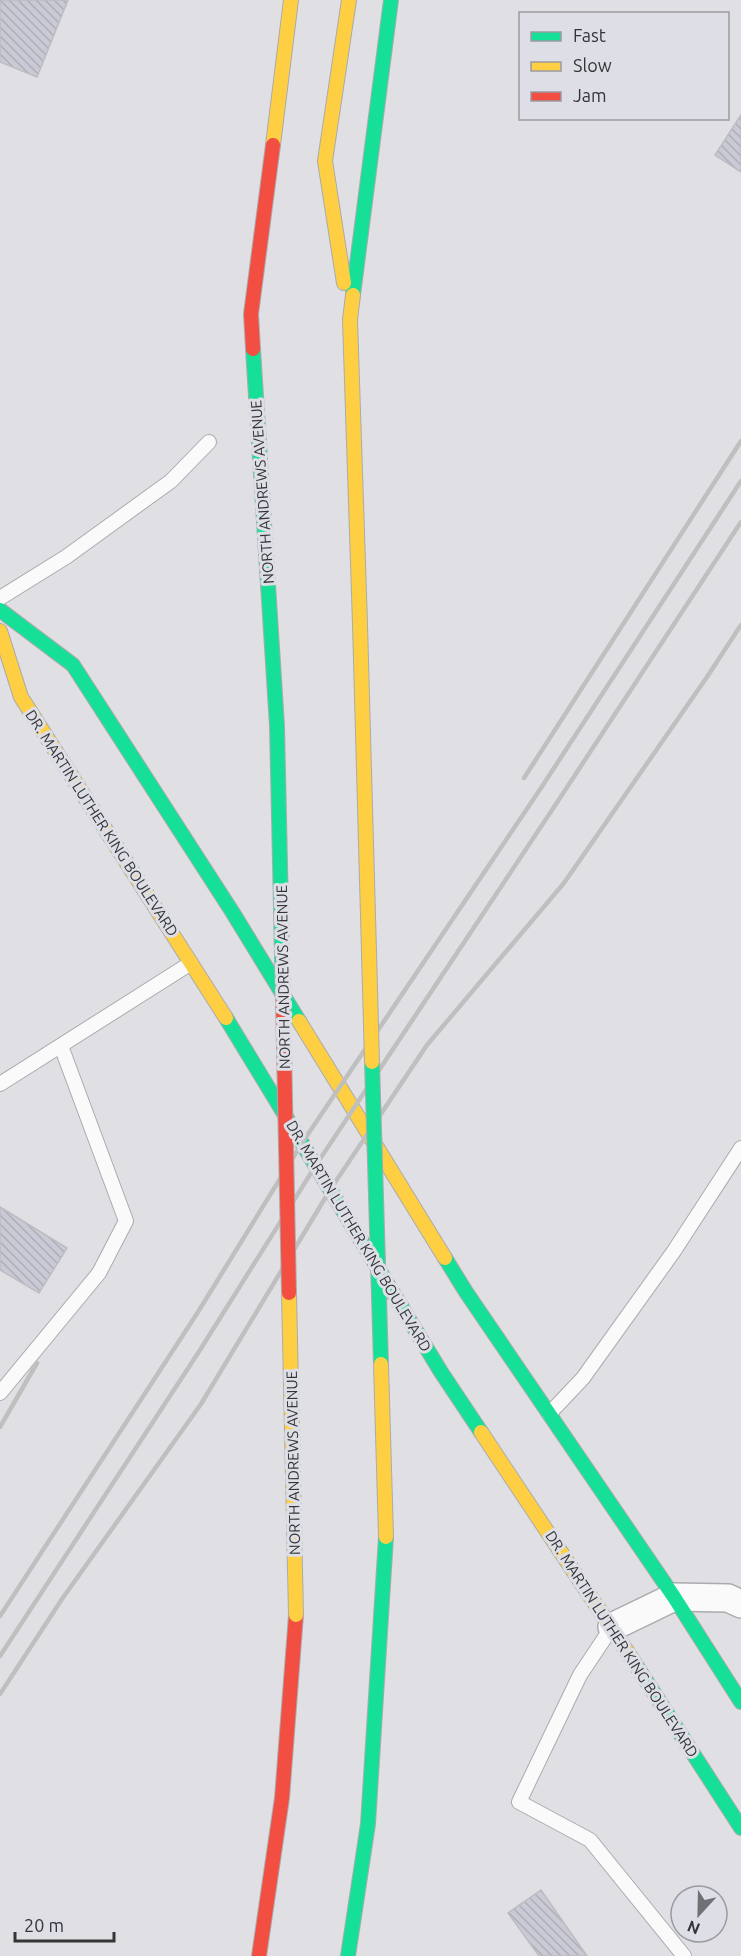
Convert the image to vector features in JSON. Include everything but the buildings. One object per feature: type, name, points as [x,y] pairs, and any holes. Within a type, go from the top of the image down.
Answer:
[{"type":"main road","name":"NORTH ANDREWS AVENUE","points":[[259,1956],[282,1798],[296,1615],[277,726],[250,314],[291,0]]},
{"type":"main road","points":[[348,1956],[368,1824],[386,1537],[350,320],[325,161],[349,0]]},
{"type":"main road","points":[[350,320],[391,0]]},
{"type":"main road","points":[[0,610],[73,665],[233,913],[466,1292],[674,1597],[741,1702]]},
{"type":"main road","name":"DR. MARTIN LUTHER KING BOULEVARD","points":[[0,631],[21,697],[191,963],[441,1372],[612,1627],[741,1828]]},
{"type":"street","points":[[612,1627],[674,1597],[728,1598],[741,1604]]},
{"type":"lane","points":[[0,598],[66,556],[171,481],[209,442]]},
{"type":"lane","points":[[0,1084],[191,963]]},
{"type":"lane","points":[[0,1393],[99,1273],[126,1221],[61,1046]]},
{"type":"lane","points":[[549,1414],[583,1378],[674,1251],[741,1148]]},
{"type":"lane","points":[[612,1627],[580,1675],[519,1803],[590,1840],[684,1956]]},
{"type":"railway","points":[[524,778],[741,441]]},
{"type":"railway","points":[[0,1616],[198,1312],[302,1143],[541,788],[741,481]]},
{"type":"railway","points":[[0,1656],[200,1350],[316,1165],[741,522]]},
{"type":"railway","points":[[0,1694],[62,1599],[201,1404],[330,1190],[427,1045],[564,883],[741,625]]},
{"type":"railway","points":[[0,1427],[37,1363]]},
{"type":"traffic: fast","points":[[353,295],[391,0]]},
{"type":"traffic: fast","points":[[253,349],[277,726]]},
{"type":"traffic: fast","points":[[0,610],[73,665],[233,913],[299,1021]]},
{"type":"traffic: fast","points":[[277,726],[283,1000]]},
{"type":"traffic: fast","points":[[226,1018],[441,1372],[481,1432]]},
{"type":"traffic: fast","points":[[372,1062],[381,1364]]},
{"type":"traffic: fast","points":[[445,1258],[674,1597],[741,1702]]},
{"type":"traffic: fast","points":[[348,1956],[368,1824],[386,1537]]},
{"type":"traffic: fast","points":[[634,1662],[741,1828]]},
{"type":"traffic: slow","points":[[273,145],[291,0]]},
{"type":"traffic: slow","points":[[344,283],[325,161],[349,0]]},
{"type":"traffic: slow","points":[[353,295],[350,320],[360,624]]},
{"type":"traffic: slow","points":[[360,624],[372,1062]]},
{"type":"traffic: slow","points":[[0,631],[21,697],[226,1018]]},
{"type":"traffic: slow","points":[[299,1021],[445,1258]]},
{"type":"traffic: slow","points":[[289,1293],[296,1615]]},
{"type":"traffic: slow","points":[[381,1364],[386,1537]]},
{"type":"traffic: slow","points":[[481,1432],[634,1662]]},
{"type":"traffic: jam","points":[[253,349],[251,314],[273,145]]},
{"type":"traffic: jam","points":[[283,1000],[289,1293]]},
{"type":"traffic: jam","points":[[259,1956],[282,1798],[296,1615]]}]
